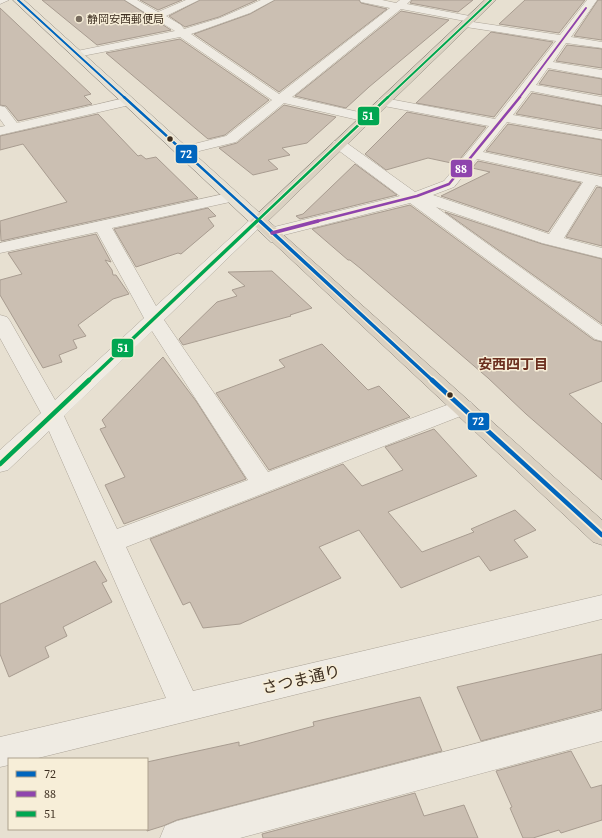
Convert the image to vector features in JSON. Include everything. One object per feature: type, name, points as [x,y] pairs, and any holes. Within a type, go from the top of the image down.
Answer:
[{"type":"highway","points":[[265,227],[339,144],[491,0]]},
{"type":"main road","points":[[18,0],[602,535]]},
{"type":"street","points":[[0,1],[4,0]]},
{"type":"street","points":[[130,0],[177,26],[182,33],[274,97],[367,118]]},
{"type":"street","points":[[158,16],[194,0]]},
{"type":"street","points":[[77,54],[182,33],[227,20],[253,9],[269,0]]},
{"type":"street","points":[[365,0],[402,3],[468,22],[602,45]]},
{"type":"street","points":[[0,464],[154,319],[265,227],[414,197],[449,184],[528,88],[563,39],[595,2]]},
{"type":"street","points":[[183,151],[230,139],[402,3]]},
{"type":"street","points":[[544,64],[602,74]]},
{"type":"street","points":[[528,88],[602,101]]},
{"type":"street","points":[[0,131],[129,102]]},
{"type":"street","points":[[384,102],[602,135]]},
{"type":"street","points":[[0,110],[14,128]]},
{"type":"street","points":[[339,144],[602,335]]},
{"type":"street","points":[[474,154],[597,181],[554,240]]},
{"type":"street","points":[[0,248],[233,197]]},
{"type":"street","points":[[414,197],[554,240],[602,253]]},
{"type":"street","points":[[102,226],[154,319],[263,484]]},
{"type":"street","points":[[1,326],[53,415],[185,707]]},
{"type":"street","points":[[111,542],[462,407]]},
{"type":"street","name":"さつま通り","points":[[0,752],[602,607]]},
{"type":"street","points":[[177,838],[602,726]]},
{"type":"building","points":[[42,0],[124,0],[171,30],[97,45]]},
{"type":"building","points":[[140,0],[182,0],[158,10]]},
{"type":"building","points":[[200,0],[257,0],[219,17],[185,27],[169,16]]},
{"type":"building","points":[[275,0],[359,0],[361,3],[387,9],[279,92],[194,34],[250,14]]},
{"type":"building","points":[[412,0],[473,0],[458,12],[410,3]]},
{"type":"building","points":[[525,0],[585,0],[559,33],[499,24]]},
{"type":"building","points":[[598,0],[602,0],[602,40],[574,36]]},
{"type":"building","points":[[0,8],[91,94],[84,96],[92,104],[18,121],[6,106],[0,105]]},
{"type":"building","points":[[401,11],[449,20],[346,108],[295,96]]},
{"type":"building","points":[[491,32],[553,42],[494,117],[416,103]]},
{"type":"building","points":[[180,39],[269,100],[225,135],[208,139],[106,53]]},
{"type":"building","points":[[567,45],[602,49],[602,68],[556,61]]},
{"type":"building","points":[[549,70],[602,79],[602,95],[539,84]]},
{"type":"building","points":[[532,93],[602,106],[602,129],[516,114]]},
{"type":"building","points":[[284,105],[336,117],[307,143],[282,148],[290,155],[268,160],[278,169],[253,175],[219,148],[237,143]]},
{"type":"building","points":[[407,112],[486,127],[456,164],[428,158],[386,170],[365,154]]},
{"type":"building","points":[[98,114],[138,156],[141,155],[146,159],[156,157],[198,198],[1,241],[0,221],[67,202],[23,144],[0,150],[0,136]]},
{"type":"building","points":[[508,124],[602,140],[602,175],[486,151]]},
{"type":"building","points":[[478,161],[581,183],[548,232],[441,196],[490,172],[472,168]]},
{"type":"building","points":[[355,164],[397,195],[300,219],[296,216],[303,214]]},
{"type":"building","points":[[597,187],[602,188],[602,246],[566,237]]},
{"type":"building","points":[[410,205],[594,340],[602,342],[602,381],[569,394],[602,424],[602,480],[526,414],[488,378],[360,268],[348,260],[312,229]]},
{"type":"building","points":[[208,208],[216,216],[208,218],[214,226],[181,254],[178,253],[136,267],[114,229]]},
{"type":"building","points":[[445,212],[542,244],[602,259],[602,324]]},
{"type":"building","points":[[96,234],[111,262],[105,260],[112,270],[113,275],[116,275],[129,294],[113,299],[78,325],[86,336],[73,340],[77,348],[59,355],[62,362],[43,368],[0,295],[0,280],[22,274],[8,253]]},
{"type":"building","points":[[272,271],[312,308],[290,315],[291,316],[183,345],[179,339],[217,302],[237,296],[232,290],[245,286],[228,272]]},
{"type":"building","points":[[322,344],[368,390],[379,386],[410,417],[269,470],[216,393],[285,367],[279,360]]},
{"type":"building","points":[[163,357],[196,401],[246,479],[124,524],[105,485],[125,477],[100,429],[106,427],[102,420]]},
{"type":"building","points":[[434,429],[477,476],[388,512],[422,552],[474,532],[471,529],[515,510],[536,530],[514,540],[528,557],[490,571],[479,556],[401,588],[359,530],[319,547],[341,578],[240,624],[203,628],[190,602],[183,605],[150,539],[343,464],[362,486],[403,470],[385,447]]},
{"type":"building","points":[[95,561],[107,581],[102,583],[112,602],[63,627],[67,636],[45,647],[49,657],[9,677],[0,654],[0,604]]},
{"type":"building","points":[[602,654],[602,709],[481,741],[457,687]]},
{"type":"building","points":[[420,697],[442,751],[177,820],[147,831],[148,762],[239,742],[239,746],[314,726],[313,722]]},
{"type":"building","points":[[571,751],[591,788],[602,785],[602,820],[561,833],[559,830],[533,838],[523,838],[510,808],[512,807],[496,771]]},
{"type":"building","points":[[415,793],[424,816],[464,805],[478,838],[263,838],[262,834]]},
{"type":"transit line","name":"72","points":[[18,0],[602,535]]},
{"type":"transit line","name":"51","points":[[0,464],[491,0]]},
{"type":"transit line","name":"88","points":[[272,233],[417,196],[449,184],[528,87],[586,8]]},
{"type":"place","name":"静岡安西郵便局","points":[[79,19]]},
{"type":"district","name":"安西四丁目","points":[[513,364]]}]
